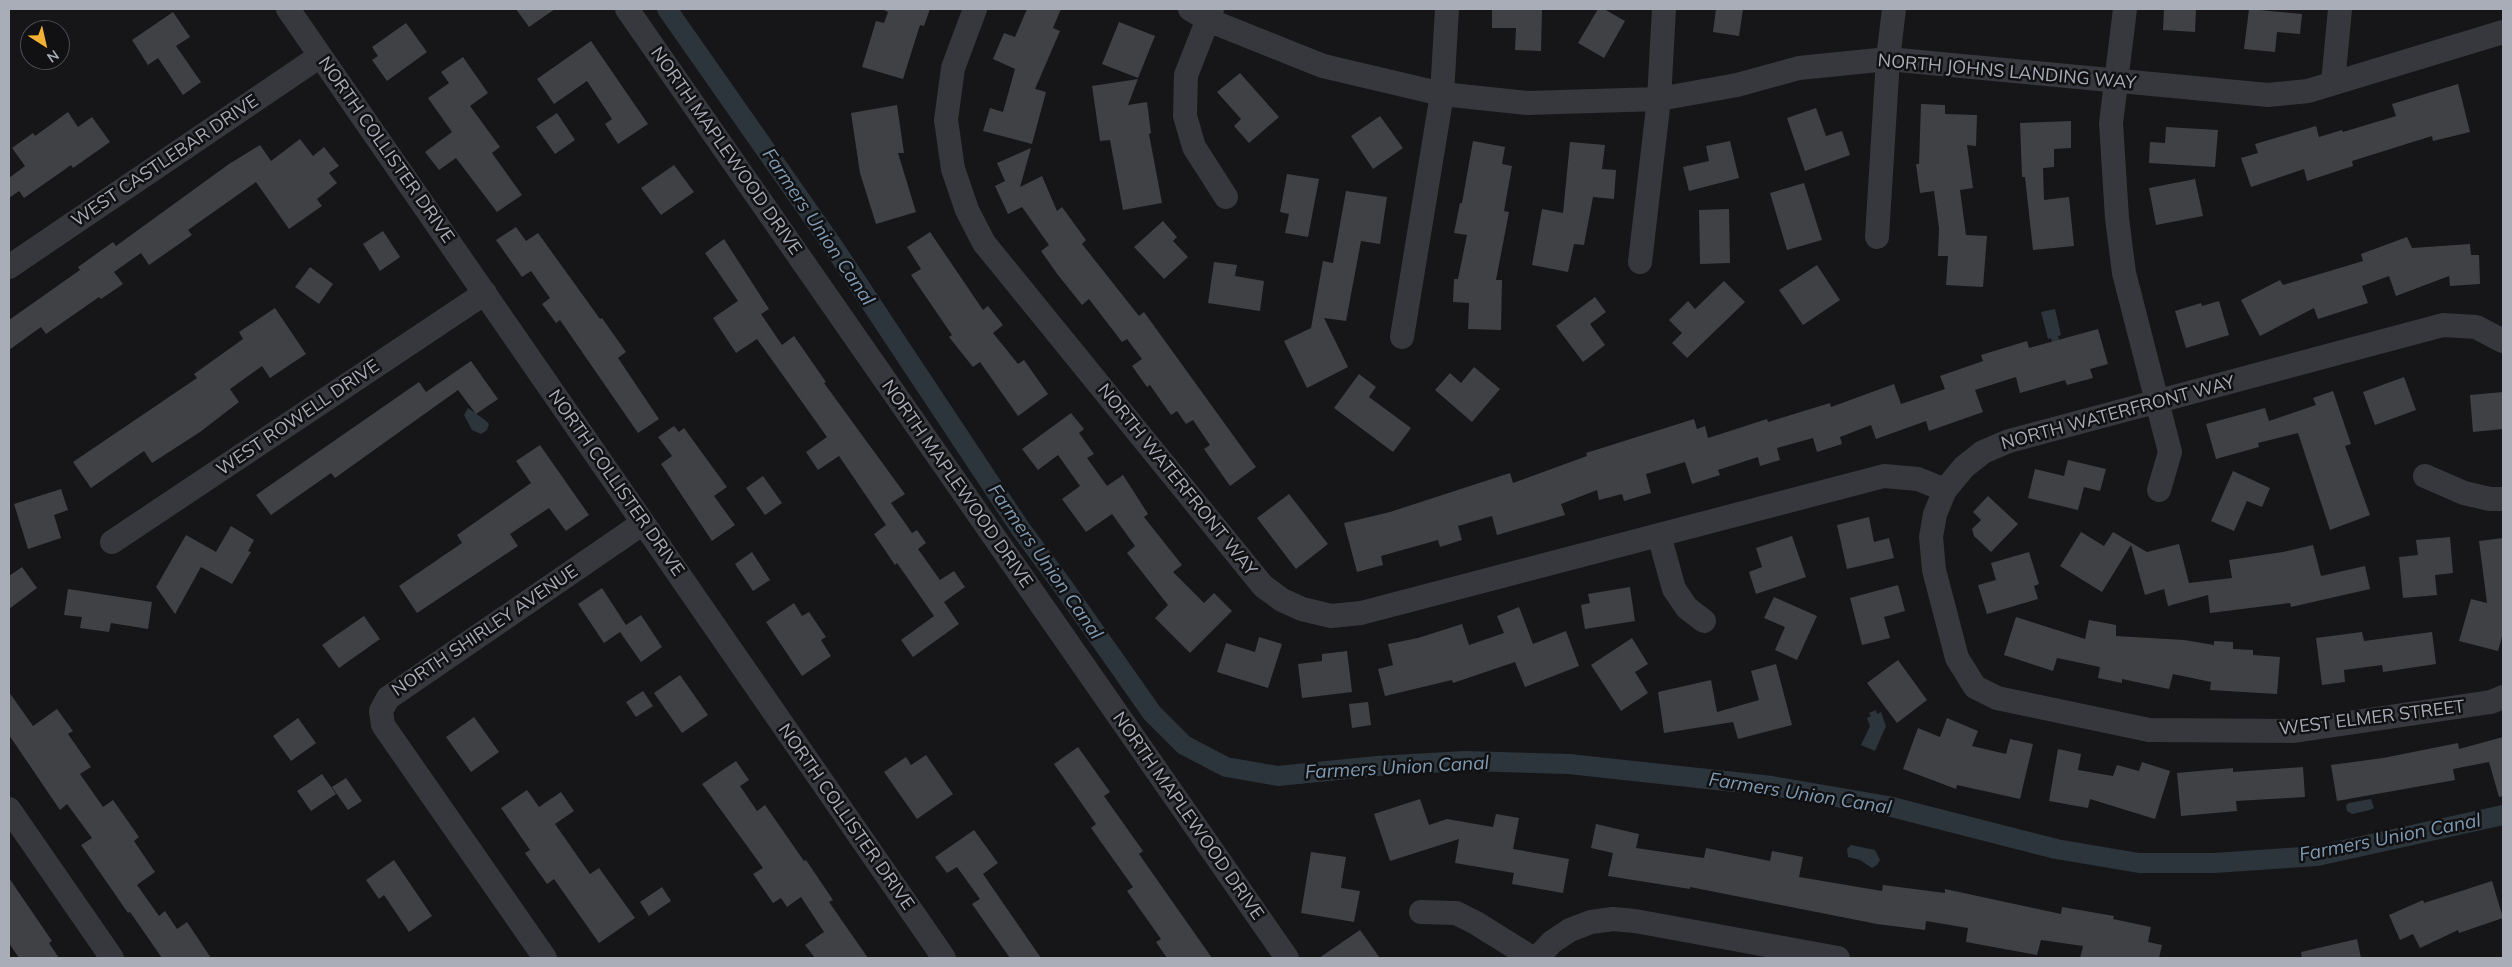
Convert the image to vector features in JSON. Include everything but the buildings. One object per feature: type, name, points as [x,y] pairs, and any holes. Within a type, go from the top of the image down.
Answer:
[{"type":"street","name":"NORTH COLLISTER DRIVE","points":[[288,9],[944,958]]},
{"type":"street","name":"NORTH MAPLEWOOD DRIVE","points":[[627,9],[1287,958]]},
{"type":"street","name":"NORTH WATERFRONT WAY","points":[[975,9],[953,68],[946,120],[953,169],[967,210],[984,243],[1263,586],[1282,600],[1302,609],[1331,616],[1361,612],[1884,476],[1918,479],[1945,490],[1970,462],[1983,452],[2008,441],[2443,325],[2476,327],[2503,342]]},
{"type":"street","points":[[1402,337],[1442,94],[1447,9]]},
{"type":"street","points":[[1640,262],[1659,99],[1664,9]]},
{"type":"street","points":[[1877,237],[1888,59],[1894,9]]},
{"type":"street","points":[[2125,9],[2111,123],[2117,218],[2122,259],[2170,452],[2159,490]]},
{"type":"street","points":[[2333,83],[2340,9]]},
{"type":"street","points":[[1203,12],[1186,75],[1185,116],[1194,147],[1226,197]]},
{"type":"street","name":"NORTH JOHNS LANDING WAY","points":[[1203,12],[1323,66],[1442,94],[1527,103],[1659,99],[1737,85],[1799,68],[1888,59],[2268,94],[2308,91],[2503,32]]},
{"type":"street","name":"WEST CASTLEBAR DRIVE","points":[[9,267],[320,56]]},
{"type":"street","name":"WEST ROWELL DRIVE","points":[[112,542],[484,293]]},
{"type":"street","points":[[2425,476],[2464,494],[2490,499],[2503,498]]},
{"type":"street","name":"WEST ELMER STREET","points":[[1945,490],[1935,514],[1931,537],[1934,570],[1958,658],[1976,687],[1997,698],[2149,730],[2294,731],[2491,702],[2503,697]]},
{"type":"street","name":"NORTH SHIRLEY AVENUE","points":[[545,958],[383,725],[381,712],[388,698],[643,523]]},
{"type":"street","points":[[1659,535],[1674,589],[1686,608],[1704,621]]},
{"type":"street","points":[[9,809],[112,958]]},
{"type":"street","points":[[1421,912],[1456,913],[1476,923],[1532,958]]},
{"type":"street","points":[[1537,958],[1552,942],[1570,930],[1591,922],[1613,919],[1635,921],[1834,958]]},
{"type":"shaded area","points":[[2055,309],[2061,335],[2058,336],[2059,340],[2052,342],[2051,338],[2048,339],[2041,312]]},
{"type":"shaded area","points":[[468,408],[489,424],[487,430],[481,434],[472,430],[464,415]]},
{"type":"shaded area","points":[[1876,710],[1877,714],[1881,712],[1886,726],[1875,751],[1861,745],[1870,726],[1867,718],[1871,716],[1869,713]]},
{"type":"shaded area","points":[[2371,799],[2374,808],[2370,810],[2352,814],[2347,811],[2346,805],[2349,803]]},
{"type":"shaded area","points":[[1851,845],[1875,850],[1880,860],[1877,865],[1872,868],[1860,860],[1848,857],[1847,849]]},
{"type":"waterway","name":"Farmers Union Canal","points":[[667,9],[835,249],[1020,528],[1152,713],[1184,745],[1226,767],[1278,776],[1377,766],[1465,761],[1569,764],[1772,786],[1888,806],[2056,849],[2139,863],[2214,863],[2317,856],[2503,815]]}]
